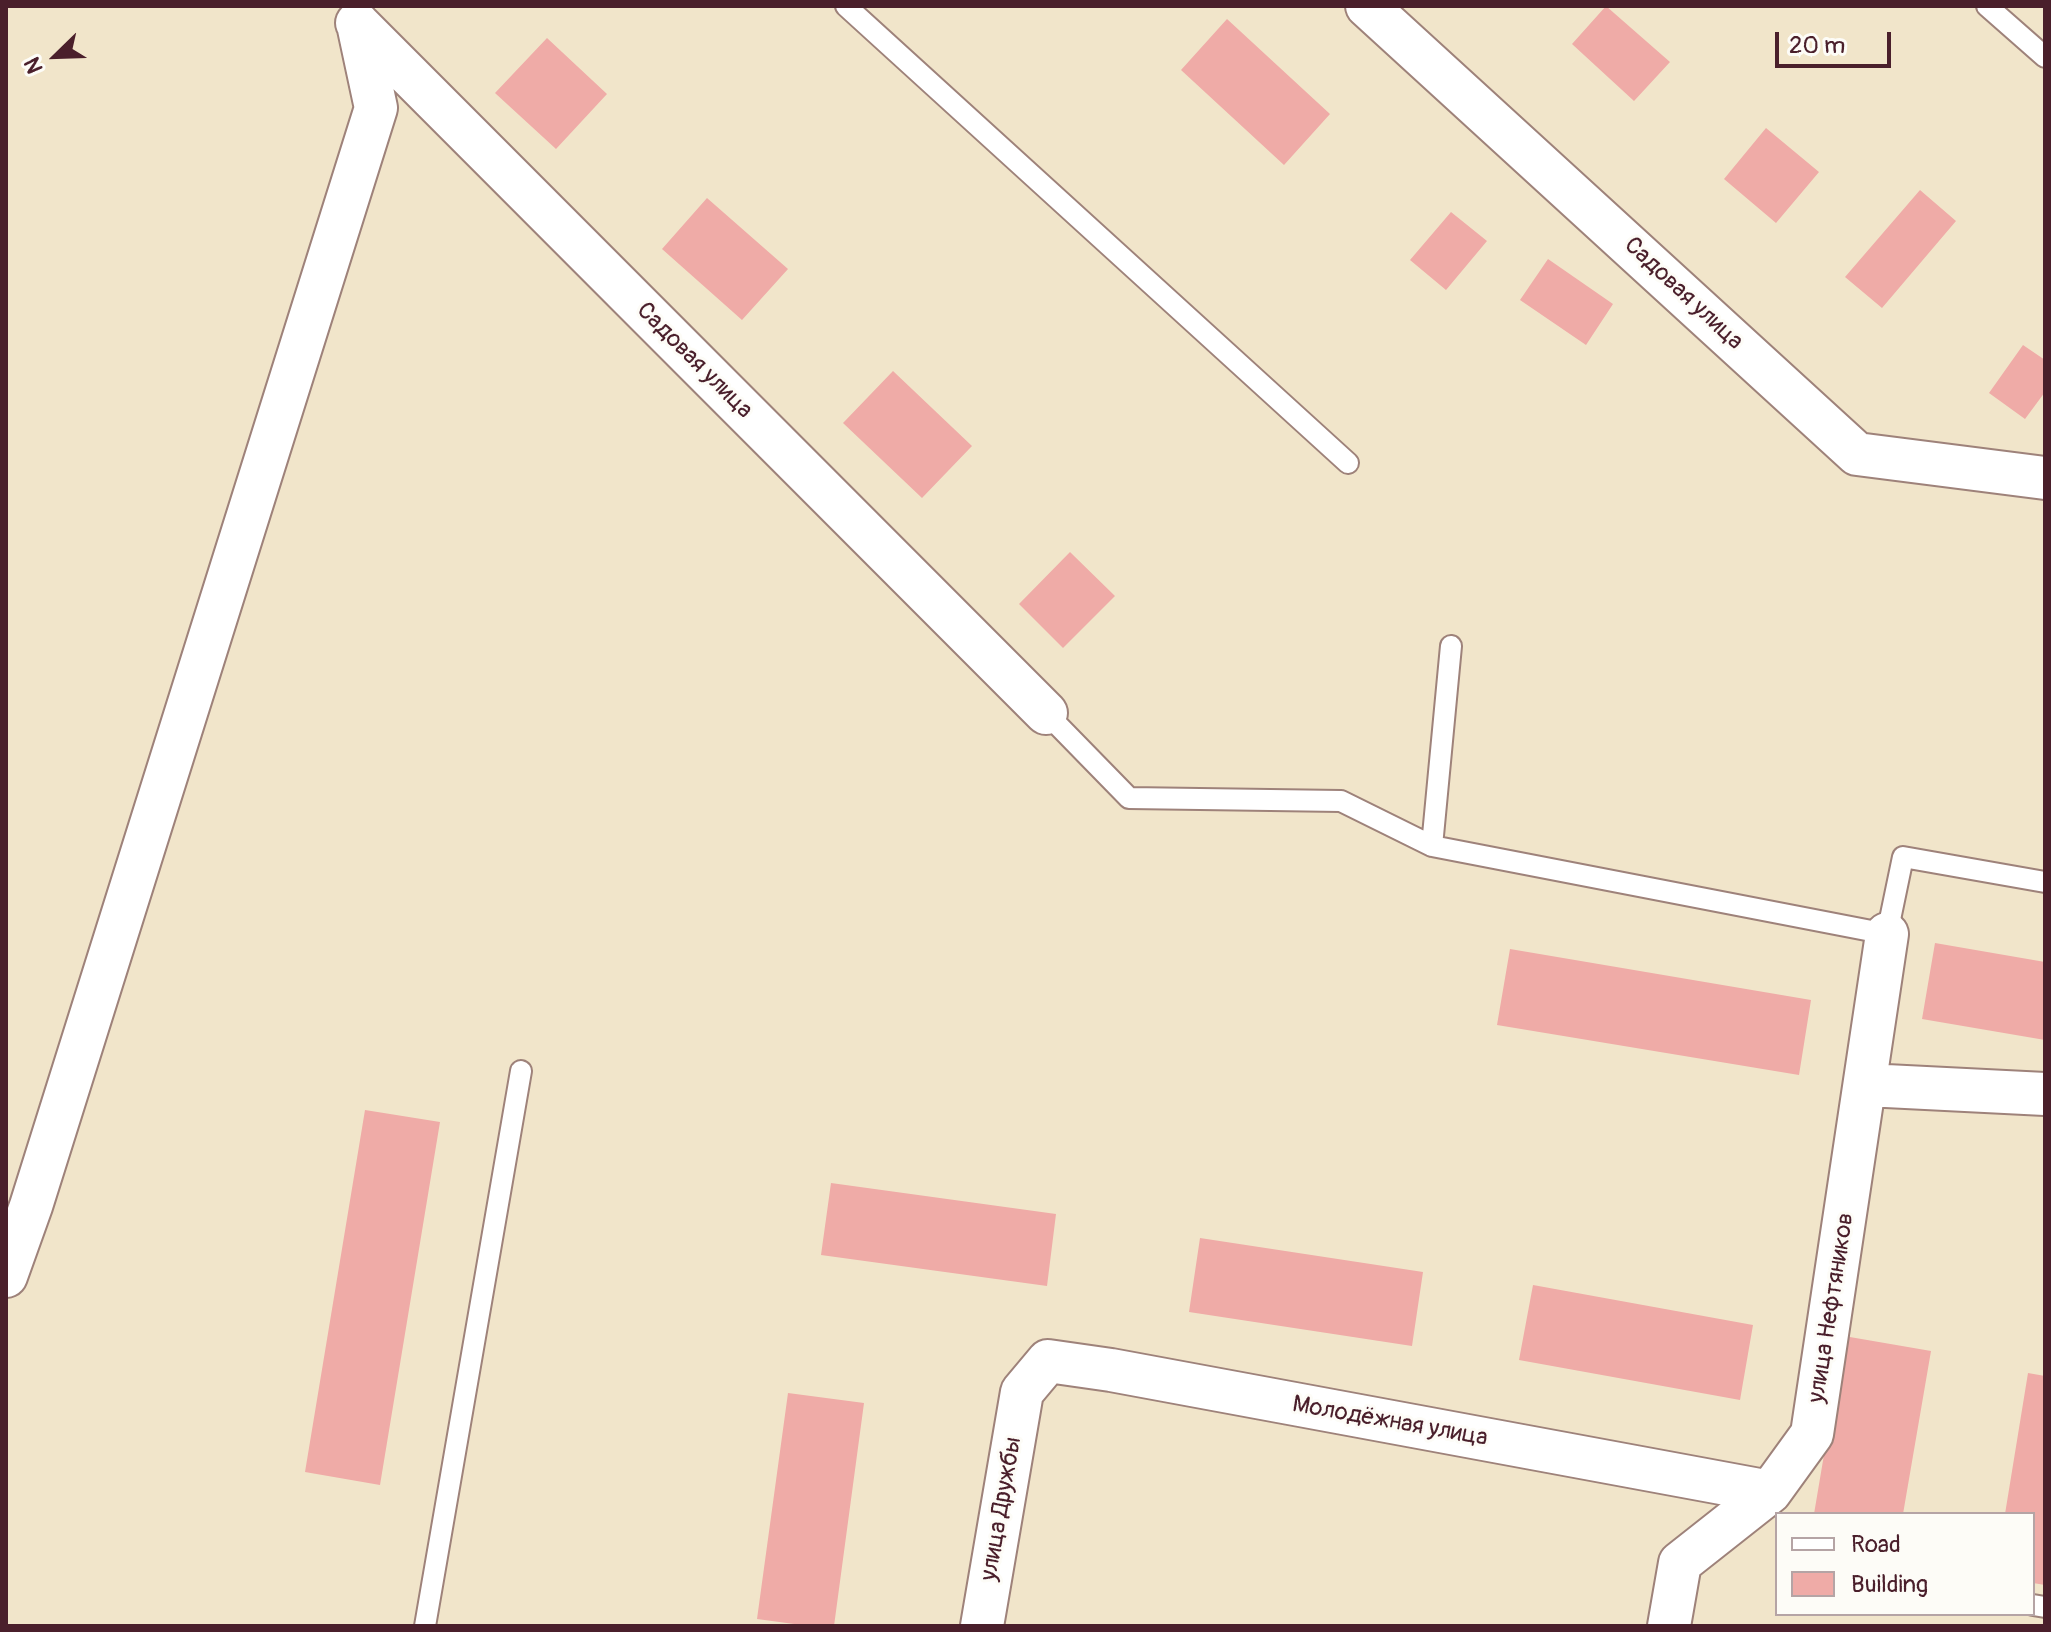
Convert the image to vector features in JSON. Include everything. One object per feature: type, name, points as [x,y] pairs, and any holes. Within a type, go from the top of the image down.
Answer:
[{"type":"street","name":"Садовая улица","points":[[1367,6],[1857,454],[2045,478]]},
{"type":"street","name":"Садовая улица","points":[[351,15],[1046,713]]},
{"type":"street","points":[[6,1276],[31,1206],[376,108],[351,15]]},
{"type":"street","name":"улица Нефтяников","points":[[1669,1626],[1680,1563],[1776,1503],[1812,1434],[1887,934]]},
{"type":"street","points":[[1866,1085],[2045,1094]]},
{"type":"street","name":"Молодёжная улица","points":[[1022,1392],[1048,1361],[1111,1370],[1776,1503]]},
{"type":"street","name":"улица Дружбы","points":[[982,1626],[1022,1392]]},
{"type":"lane","points":[[846,6],[1348,463]]},
{"type":"lane","points":[[1987,6],[2045,57]]},
{"type":"lane","points":[[1432,846],[1451,646]]},
{"type":"lane","points":[[1046,713],[1129,798],[1341,801],[1432,846],[1887,934],[1903,857],[2045,882]]},
{"type":"lane","points":[[425,1626],[521,1071]]},
{"type":"building","points":[[1606,6],[1670,62],[1634,101],[1572,44]]},
{"type":"building","points":[[1227,19],[1330,114],[1284,165],[1181,70]]},
{"type":"building","points":[[547,38],[607,94],[556,149],[495,93]]},
{"type":"building","points":[[1766,128],[1819,172],[1776,223],[1724,179]]},
{"type":"building","points":[[1920,190],[1956,221],[1882,308],[1845,277]]},
{"type":"building","points":[[707,198],[788,269],[742,320],[662,249]]},
{"type":"building","points":[[1451,212],[1487,241],[1446,290],[1410,260]]},
{"type":"building","points":[[1548,259],[1613,304],[1586,345],[1520,300]]},
{"type":"building","points":[[2023,345],[2045,360],[2045,392],[2025,419],[1989,393]]},
{"type":"building","points":[[893,371],[972,446],[922,498],[843,423]]},
{"type":"building","points":[[1070,552],[1115,596],[1063,648],[1019,604]]},
{"type":"building","points":[[1935,943],[2045,962],[2045,1040],[1922,1019]]},
{"type":"building","points":[[1510,949],[1811,1000],[1799,1075],[1497,1025]]},
{"type":"building","points":[[365,1110],[440,1122],[380,1485],[305,1472]]},
{"type":"building","points":[[831,1183],[1056,1214],[1047,1286],[821,1255]]},
{"type":"building","points":[[1200,1238],[1423,1272],[1412,1346],[1189,1312]]},
{"type":"building","points":[[1533,1285],[1753,1325],[1740,1400],[1519,1360]]},
{"type":"building","points":[[1844,1336],[1931,1351],[1903,1512],[1814,1512]]},
{"type":"building","points":[[2028,1373],[2045,1376],[2045,1585],[2035,1583],[2035,1512],[2005,1512]]},
{"type":"building","points":[[788,1393],[864,1403],[834,1626],[757,1619]]}]
